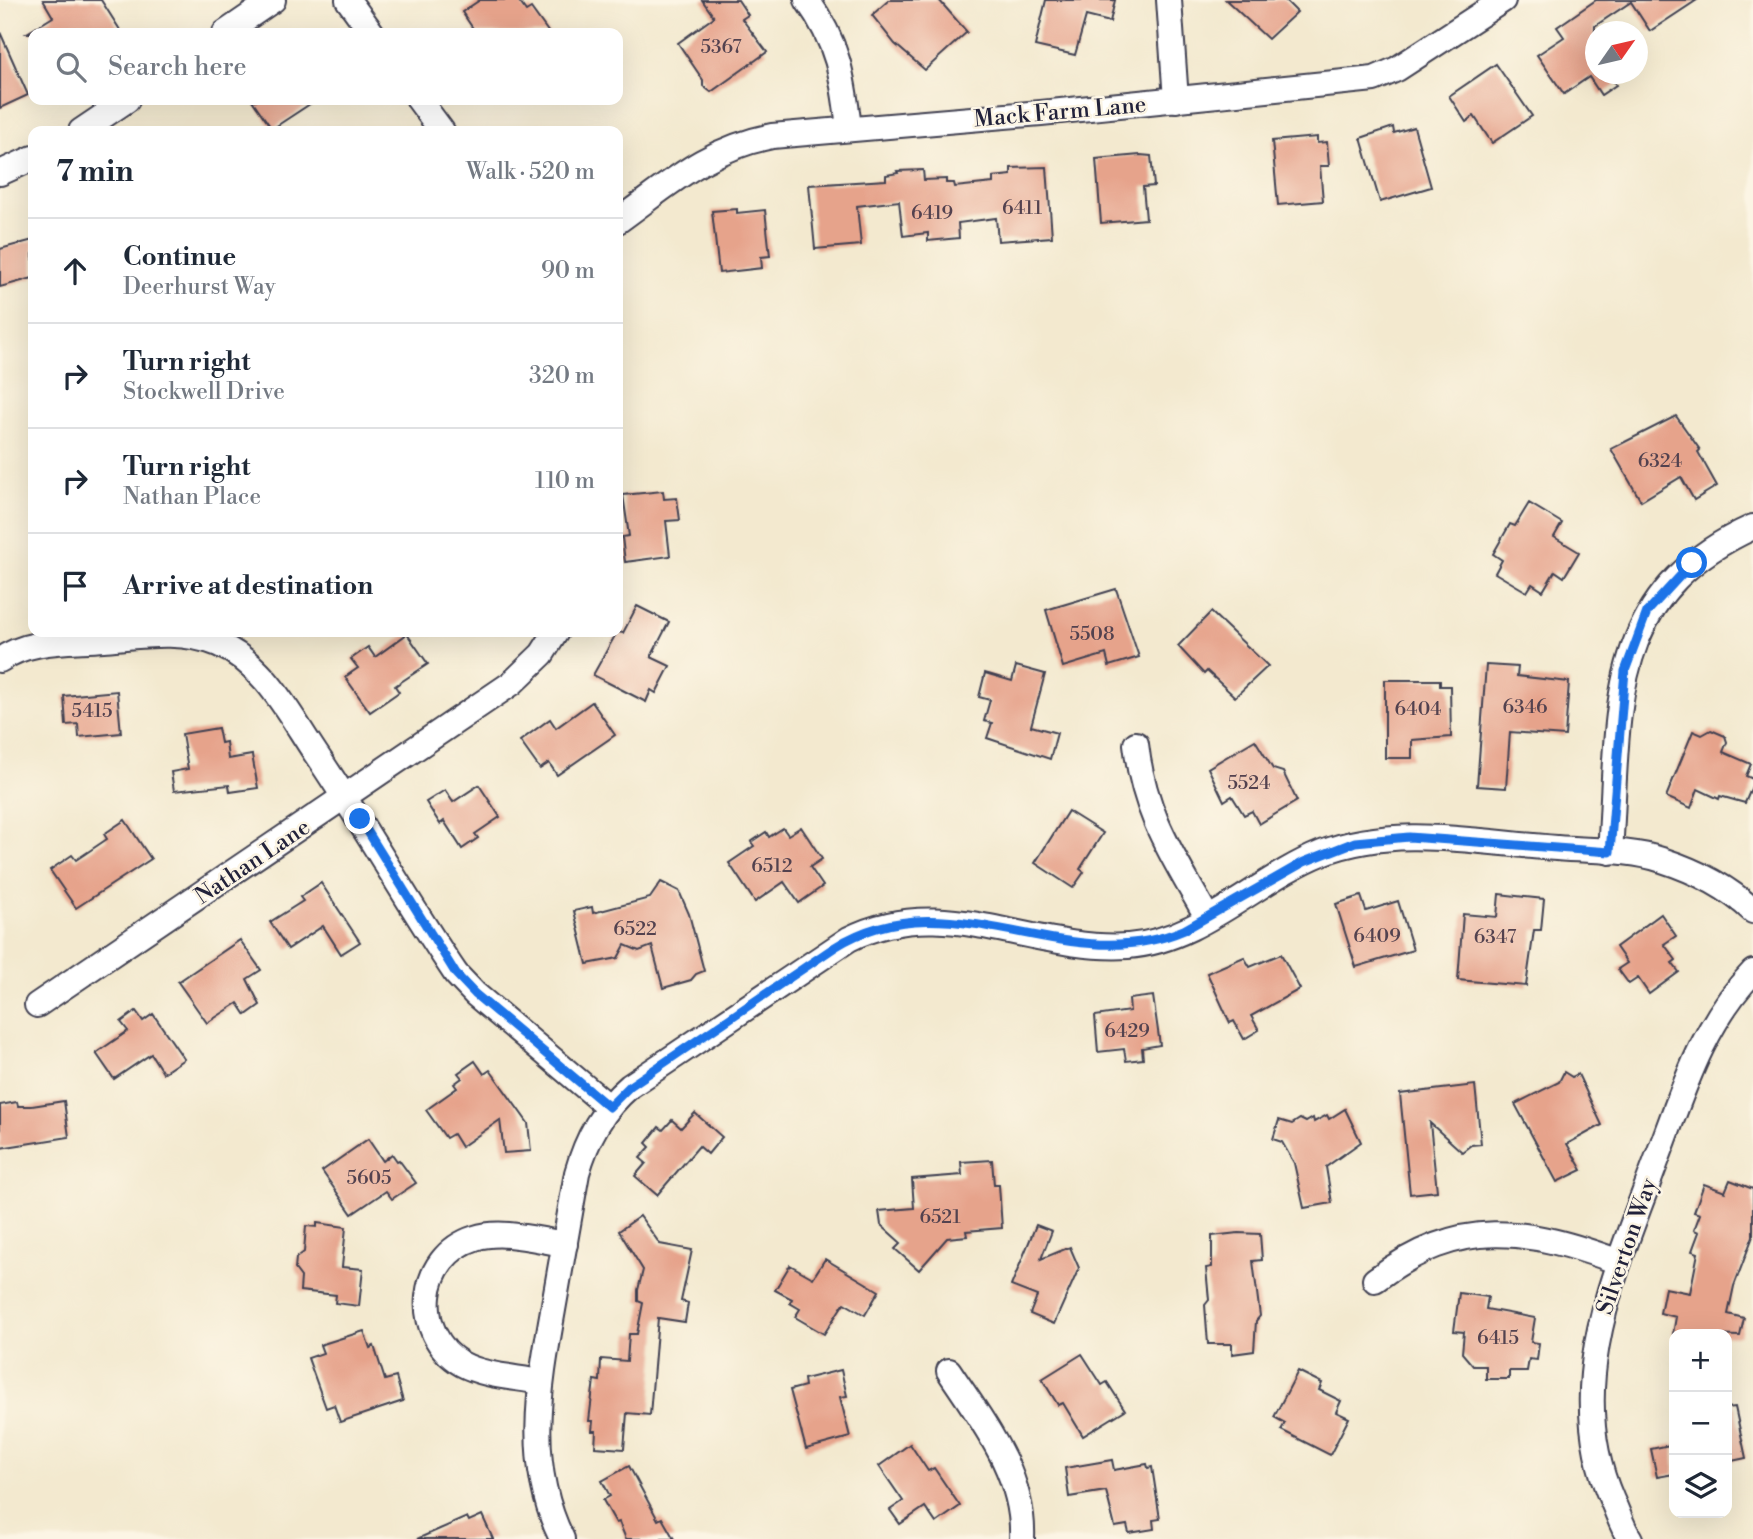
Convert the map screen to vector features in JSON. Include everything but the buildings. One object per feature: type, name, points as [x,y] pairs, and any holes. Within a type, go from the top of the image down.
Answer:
[{"type":"street","points":[[232,28],[273,0]]},
{"type":"street","points":[[348,0],[368,28]]},
{"type":"street","points":[[807,0],[825,27],[837,54],[849,128]]},
{"type":"street","points":[[1169,0],[1176,100]]},
{"type":"street","name":"Mack Farm Lane","points":[[623,217],[695,165],[738,143],[772,136],[1176,100],[1374,79],[1426,51],[1503,0]]},
{"type":"street","points":[[89,126],[120,105]]},
{"type":"street","points":[[423,105],[438,126]]},
{"type":"street","points":[[0,173],[28,160]]},
{"type":"street","points":[[1610,852],[1621,696],[1634,642],[1647,612],[1692,563],[1753,527]]},
{"type":"street","points":[[0,660],[34,645],[124,637]]},
{"type":"street","points":[[191,637],[218,644],[253,667],[267,682],[346,798],[456,974],[475,994],[609,1107]]},
{"type":"street","name":"Nathan Lane","points":[[37,1005],[346,798],[523,675],[553,637]]},
{"type":"street","points":[[1136,744],[1142,786],[1152,818],[1208,917]]},
{"type":"street","points":[[562,1539],[542,1488],[536,1425],[540,1382],[584,1149],[609,1107],[630,1086],[835,947],[875,927],[904,920],[929,919],[1095,945],[1128,946],[1163,939],[1320,854],[1375,839],[1409,837],[1649,856],[1693,870],[1722,886],[1753,911]]},
{"type":"street","name":"Silverton Way","points":[[1630,1539],[1606,1487],[1592,1413],[1596,1338],[1619,1262],[1698,1054],[1732,997],[1753,972]]},
{"type":"street","points":[[540,1382],[474,1368],[454,1358],[439,1343],[430,1323],[427,1291],[434,1271],[447,1254],[475,1237],[496,1234],[565,1244]]},
{"type":"street","points":[[1375,1280],[1422,1252],[1445,1243],[1483,1235],[1536,1235],[1563,1241],[1619,1262]]},
{"type":"street","points":[[949,1371],[1003,1456],[1021,1517],[1022,1539]]},
{"type":"route","points":[[360,819],[456,974],[475,994],[609,1107],[630,1086],[835,947],[862,932],[889,923],[929,919],[1095,945],[1128,946],[1163,939],[1184,930],[1304,862],[1355,842],[1409,837],[1610,852],[1625,671],[1647,612],[1692,563]]}]
